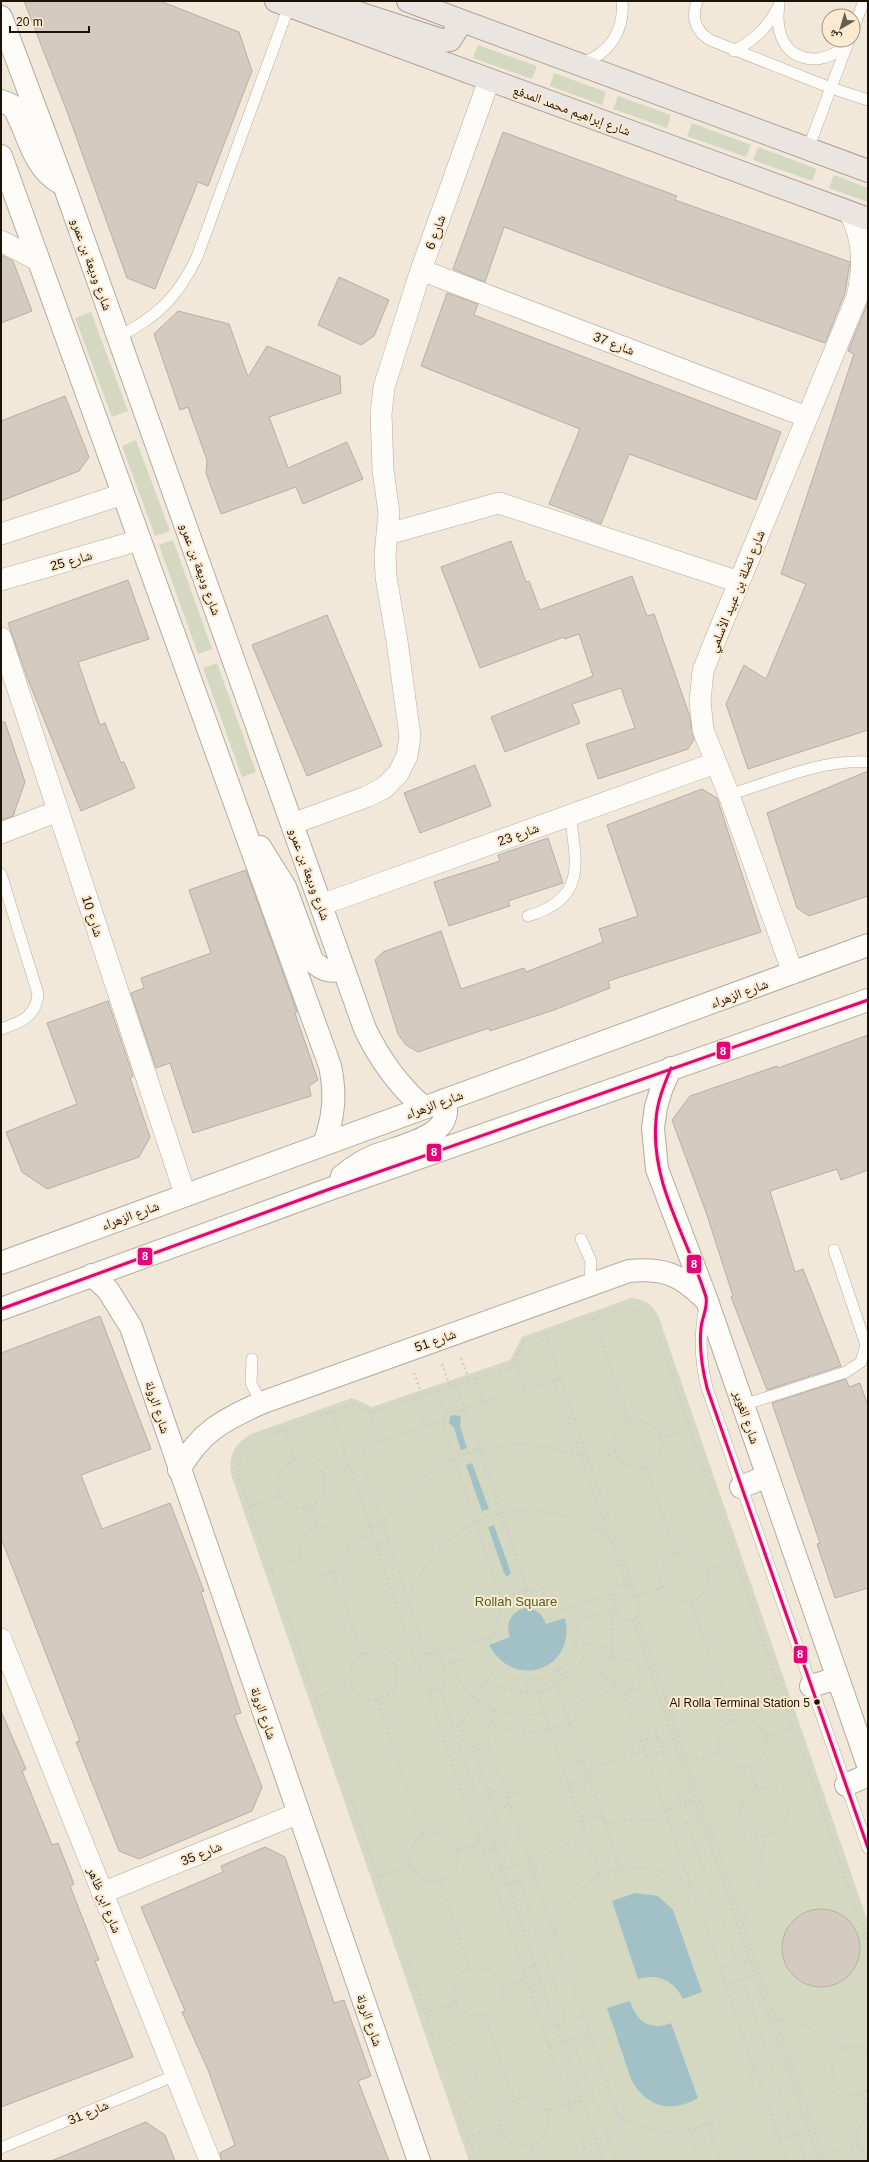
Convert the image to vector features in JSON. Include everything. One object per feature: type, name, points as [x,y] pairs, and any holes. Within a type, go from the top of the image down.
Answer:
[{"type":"main road","points":[[408,1],[868,171]]},
{"type":"main road","points":[[283,3],[328,3],[444,41],[450,40],[457,29],[453,18]]},
{"type":"main road","name":"شارع إبراهيم محمد المدفع","points":[[283,3],[859,216]]},
{"type":"street","name":"شارع وديعة بن عمرو","points":[[1,16],[64,185],[365,1029],[374,1047],[396,1080],[423,1108]]},
{"type":"street","name":"شارع 6","points":[[292,824],[366,797],[384,788],[398,774],[407,756],[410,736],[398,641],[391,613],[386,577],[385,555],[389,512],[381,441],[381,414],[384,387],[421,270],[489,80]]},
{"type":"street","points":[[1,101],[13,106],[39,162],[46,171],[64,185]]},
{"type":"street","points":[[1,156],[330,1066],[334,1104],[331,1124],[324,1144]]},
{"type":"street","name":"شارع نضلة بن عبيد الأسلمي","points":[[793,973],[729,795],[703,730],[700,700],[704,671],[739,582],[857,297],[861,280],[861,245],[858,228],[859,216]]},
{"type":"street","points":[[1,241],[39,261]]},
{"type":"street","name":"شارع 37","points":[[421,270],[807,417]]},
{"type":"street","points":[[1,534],[123,494]]},
{"type":"street","points":[[388,534],[499,504],[739,582]]},
{"type":"street","name":"شارع 25","points":[[1,580],[140,540]]},
{"type":"street","name":"شارع 10","points":[[1,638],[185,1194]]},
{"type":"street","name":"شارع 23","points":[[321,905],[715,763]]},
{"type":"street","points":[[1,832],[58,811]]},
{"type":"street","points":[[245,830],[267,857],[285,887],[312,960],[317,965],[330,971],[344,969]]},
{"type":"street","name":"شارع الزهراء","points":[[1,1263],[185,1194],[868,945]]},
{"type":"street","points":[[1,1310],[92,1275],[326,1190],[868,1000]]},
{"type":"street","name":"شارع الغوير","points":[[671,1068],[662,1087],[656,1107],[653,1128],[657,1168],[743,1405],[868,1765]]},
{"type":"street","points":[[326,1190],[363,1162],[420,1139],[438,1129],[444,1122],[447,1114],[444,1100]]},
{"type":"street","name":"شارع 51","points":[[179,1470],[194,1445],[205,1434],[229,1417],[261,1403],[629,1271],[650,1269],[672,1273],[690,1284],[706,1301]]},
{"type":"street","name":"شارع الرولة","points":[[92,1275],[112,1296],[131,1327],[179,1470],[419,2161]]},
{"type":"street","points":[[741,1487],[768,1476]]},
{"type":"street","name":"شارع ابن ظاهر","points":[[1,1639],[210,2161]]},
{"type":"street","points":[[811,1686],[838,1678]]},
{"type":"street","points":[[846,1785],[868,1775]]},
{"type":"street","name":"شارع 35","points":[[102,1893],[299,1814]]},
{"type":"lane","points":[[576,64],[593,59],[607,49],[618,29],[623,11],[622,1]]},
{"type":"lane","points":[[697,1],[693,14],[695,25],[701,34],[734,51],[831,88],[868,100]]},
{"type":"lane","points":[[118,337],[142,325],[159,311],[175,295],[188,277],[197,257],[283,3]]},
{"type":"lane","points":[[734,51],[749,43],[762,32],[772,19],[780,3]]},
{"type":"lane","points":[[780,3],[777,26],[782,38],[790,49],[803,57],[818,59],[833,54],[842,48]]},
{"type":"lane","points":[[808,149],[846,48]]},
{"type":"lane","points":[[729,795],[815,768],[837,763],[868,762]]},
{"type":"lane","points":[[528,916],[547,910],[564,898],[574,879],[576,859],[570,815]]},
{"type":"lane","points":[[1,874],[38,994],[34,1010],[29,1016],[23,1021],[1,1029]]},
{"type":"lane","points":[[581,1239],[591,1261],[590,1284]]},
{"type":"lane","points":[[834,1250],[866,1345],[861,1362],[854,1368]]},
{"type":"lane","points":[[706,1301],[701,1335],[703,1371],[741,1487],[868,1848]]},
{"type":"lane","points":[[252,1359],[251,1383],[261,1403]]},
{"type":"lane","points":[[743,1405],[854,1368],[868,1368]]},
{"type":"lane","name":"شارع 31","points":[[1,2148],[176,2075]]},
{"type":"path","points":[[476,2161],[459,2110],[466,2104],[475,2088],[476,2069],[473,2060],[461,2046],[448,2040],[434,2038],[239,1478],[240,1460],[244,1452],[261,1438],[353,1404],[370,1412],[512,1367],[524,1341],[620,1309],[627,1308],[642,1312],[648,1317],[656,1330],[868,1944]]},
{"type":"path","points":[[593,1318],[630,1422]]},
{"type":"path","points":[[545,1333],[634,1592]]},
{"type":"path","points":[[515,1360],[526,1389]]},
{"type":"path","points":[[476,1378],[485,1402]]},
{"type":"path","points":[[504,1603],[443,1429],[443,1420],[446,1415],[454,1409],[465,1409],[560,1378]]},
{"type":"path","points":[[554,1380],[626,1584],[637,1596],[640,1609],[637,1618],[825,2161]]},
{"type":"path","points":[[456,1384],[465,1409]]},
{"type":"path","points":[[437,1391],[446,1415]]},
{"type":"path","points":[[414,1398],[424,1426]]},
{"type":"path","points":[[460,1410],[469,1419],[528,1591]]},
{"type":"path","points":[[331,1412],[425,1684],[429,1688],[431,1702],[590,2161]]},
{"type":"path","points":[[370,1412],[380,1441]]},
{"type":"path","points":[[426,1654],[361,1459],[362,1450],[366,1446],[443,1420]]},
{"type":"path","points":[[641,1421],[648,1423],[657,1431],[660,1438],[660,1453],[656,1460],[646,1467],[637,1468],[628,1466],[620,1461],[616,1453],[614,1444],[616,1434],[622,1427],[630,1422],[641,1421]]},
{"type":"path","points":[[284,1429],[295,1461]]},
{"type":"path","points":[[660,1438],[689,1429]]},
{"type":"path","points":[[370,1526],[382,1522],[406,1492],[420,1479],[454,1458],[479,1450],[508,1445],[548,1446],[581,1455],[586,1454]]},
{"type":"path","points":[[589,1461],[616,1453]]},
{"type":"path","points":[[295,1461],[311,1462],[320,1468],[324,1478],[325,1488],[322,1497],[311,1506],[302,1508],[294,1506],[286,1502],[280,1495],[278,1485],[280,1474],[286,1466],[295,1461]]},
{"type":"path","points":[[646,1467],[677,1556]]},
{"type":"path","points":[[324,1478],[351,1469]]},
{"type":"path","points":[[586,1472],[592,1470]]},
{"type":"path","points":[[249,1507],[280,1495]]},
{"type":"path","points":[[311,1506],[318,1527]]},
{"type":"path","points":[[408,1598],[428,1561],[458,1532],[476,1522],[501,1513],[524,1510],[547,1511],[576,1519],[590,1525],[609,1537]]},
{"type":"path","points":[[318,1527],[328,1527],[338,1530],[348,1544],[347,1558],[342,1566],[333,1572],[324,1574],[315,1572],[302,1559],[301,1550],[304,1537],[318,1527]]},
{"type":"path","points":[[348,1544],[374,1535]]},
{"type":"path","points":[[377,1545],[388,1541]]},
{"type":"path","points":[[693,1555],[704,1563],[708,1570],[707,1587],[702,1595],[691,1601],[677,1600],[669,1595],[663,1587],[663,1569],[669,1561],[677,1556],[693,1555]]},
{"type":"path","points":[[271,1569],[302,1559]]},
{"type":"path","points":[[708,1570],[736,1562]]},
{"type":"path","points":[[333,1572],[362,1654]]},
{"type":"path","points":[[396,1670],[418,1662],[426,1654],[495,1636],[495,1622],[504,1603],[515,1594],[528,1591],[542,1592],[554,1599],[562,1610],[613,1593],[618,1586],[626,1584]]},
{"type":"path","points":[[637,1596],[663,1587]]},
{"type":"path","points":[[613,1593],[615,1608],[620,1618],[624,1620],[633,1620],[637,1618]]},
{"type":"path","points":[[691,1601],[733,1721]]},
{"type":"path","points":[[443,1665],[482,1654],[495,1669],[505,1676],[527,1680],[548,1676],[558,1670],[572,1652],[576,1642],[576,1622],[615,1608]]},
{"type":"path","points":[[564,1704],[586,1692],[602,1674],[610,1656],[614,1635],[609,1610]]},
{"type":"path","points":[[633,1620],[819,2161]]},
{"type":"path","points":[[576,1642],[612,1649]]},
{"type":"path","points":[[486,1681],[513,1692],[537,1692],[557,1685],[576,1671],[590,1645]]},
{"type":"path","points":[[372,1652],[382,1654],[391,1660],[396,1670],[397,1680],[393,1689],[386,1696],[377,1699],[363,1697],[355,1691],[350,1684],[349,1675],[351,1667],[362,1654],[372,1652]]},
{"type":"path","points":[[434,1653],[441,1658],[446,1682],[440,1689]]},
{"type":"path","points":[[610,1656],[637,1662],[644,1681],[641,1687],[624,1693]]},
{"type":"path","points":[[451,1663],[462,1686],[474,1698],[494,1711],[519,1716],[545,1713]]},
{"type":"path","points":[[474,1698],[495,1669]]},
{"type":"path","points":[[558,1670],[565,1680]]},
{"type":"path","points":[[602,1674],[616,1683],[624,1693],[787,2161]]},
{"type":"path","points":[[527,1680],[527,1693]]},
{"type":"path","points":[[489,1726],[520,1732],[550,1730],[570,1722],[596,1706],[616,1683]]},
{"type":"path","points":[[316,1697],[350,1684]]},
{"type":"path","points":[[557,1685],[620,1869]]},
{"type":"path","points":[[641,1687],[682,1806]]},
{"type":"path","points":[[429,1688],[440,1689]]},
{"type":"path","points":[[440,1689],[604,2161]]},
{"type":"path","points":[[537,1692],[600,1875]]},
{"type":"path","points":[[377,1699],[424,1836]]},
{"type":"path","points":[[478,1701],[459,1725],[468,1748],[488,1742]]},
{"type":"path","points":[[494,1711],[487,1734],[488,1742],[634,2161]]},
{"type":"path","points":[[742,1719],[755,1723],[761,1729],[765,1737],[764,1752],[758,1761],[749,1766],[734,1766],[726,1760],[720,1752],[718,1743],[720,1734],[725,1726],[733,1721],[742,1719]]},
{"type":"path","points":[[765,1737],[793,1728]]},
{"type":"path","points":[[640,1741],[658,1736]]},
{"type":"path","points":[[472,1746],[514,1866]]},
{"type":"path","points":[[586,1770],[644,1750]]},
{"type":"path","points":[[646,1757],[663,1752]]},
{"type":"path","points":[[687,1763],[720,1752]]},
{"type":"path","points":[[680,1757],[684,1756]]},
{"type":"path","points":[[564,1768],[583,1761]]},
{"type":"path","points":[[749,1766],[757,1789]]},
{"type":"path","points":[[686,1774],[690,1772]]},
{"type":"path","points":[[508,1798],[567,1778]]},
{"type":"path","points":[[569,1785],[589,1778]]},
{"type":"path","points":[[489,1794],[505,1788]]},
{"type":"path","points":[[757,1789],[767,1789],[777,1792],[784,1799],[787,1808],[787,1818],[782,1827],[774,1834],[764,1836],[755,1834],[747,1829],[740,1816],[742,1802],[748,1794],[757,1789]]},
{"type":"path","points":[[665,1812],[695,1802]]},
{"type":"path","points":[[495,1810],[510,1805]]},
{"type":"path","points":[[698,1812],[704,1810]]},
{"type":"path","points":[[582,1822],[602,1815]]},
{"type":"path","points":[[671,1828],[701,1818]]},
{"type":"path","points":[[605,1824],[633,1820],[668,1821]]},
{"type":"path","points":[[687,1822],[737,1963]]},
{"type":"path","points":[[477,1834],[488,1830]]},
{"type":"path","points":[[533,1870],[548,1854],[585,1831]]},
{"type":"path","points":[[434,1833],[446,1837],[454,1845],[456,1851],[457,1860],[454,1870],[448,1877],[439,1880],[424,1879],[412,1866],[411,1850],[416,1842],[424,1836],[434,1833]]},
{"type":"path","points":[[743,1924],[758,1884],[764,1836]]},
{"type":"path","points":[[456,1851],[479,1843]]},
{"type":"path","points":[[483,1852],[494,1848]]},
{"type":"path","points":[[490,1874],[530,1861]]},
{"type":"path","points":[[379,1877],[412,1866]]},
{"type":"path","points":[[555,1931],[568,1903],[578,1891],[600,1875],[620,1869],[652,1869],[672,1876],[691,1887]]},
{"type":"path","points":[[496,1889],[535,1876]]},
{"type":"path","points":[[439,1880],[470,1970]]},
{"type":"path","points":[[519,1881],[567,2022]]},
{"type":"path","points":[[720,1969],[749,1959]]},
{"type":"path","points":[[523,1970],[535,1966]]},
{"type":"path","points":[[753,1969],[758,1967]]},
{"type":"path","points":[[480,1968],[490,1971],[497,1978],[502,1987],[502,1996],[499,2004],[485,2015],[466,2013],[457,2002],[455,1993],[456,1983],[461,1975],[470,1970],[480,1968]]},
{"type":"path","points":[[725,1984],[755,1975]]},
{"type":"path","points":[[502,1987],[526,1978]]},
{"type":"path","points":[[743,1979],[790,2119]]},
{"type":"path","points":[[529,1987],[541,1982]]},
{"type":"path","points":[[426,2013],[457,2002]]},
{"type":"path","points":[[485,2015],[514,2100]]},
{"type":"path","points":[[544,2030],[583,2017]]},
{"type":"path","points":[[776,2019],[806,2025],[820,2031],[845,2049]]},
{"type":"path","points":[[550,2047],[589,2033]]},
{"type":"path","points":[[573,2039],[616,2161]]},
{"type":"path","points":[[868,2051],[854,2047],[845,2049],[834,2060],[831,2070],[833,2079],[839,2088],[847,2093],[862,2093],[868,2090]]},
{"type":"path","points":[[617,2114],[637,2126],[660,2132],[689,2130],[707,2124],[725,2112],[741,2096],[754,2067]]},
{"type":"path","points":[[862,2093],[868,2110]]},
{"type":"path","points":[[530,2099],[539,2103],[546,2111],[548,2120],[545,2134],[538,2141],[530,2145],[521,2145],[512,2142],[505,2136],[501,2128],[501,2118],[504,2109],[514,2100],[530,2099]]},
{"type":"path","points":[[546,2111],[582,2100]]},
{"type":"path","points":[[774,2124],[803,2115]]},
{"type":"path","points":[[868,2119],[859,2129],[857,2145],[859,2150],[868,2159]]},
{"type":"path","points":[[707,2124],[720,2161]]},
{"type":"path","points":[[807,2126],[812,2124]]},
{"type":"path","points":[[468,2137],[501,2128]]},
{"type":"path","points":[[689,2130],[700,2161]]},
{"type":"path","points":[[779,2140],[809,2131]]},
{"type":"path","points":[[736,2161],[777,2133]]},
{"type":"path","points":[[797,2134],[806,2161]]},
{"type":"path","points":[[530,2145],[536,2161]]},
{"type":"path","points":[[823,2156],[857,2145]]},
{"type":"path","points":[[815,2150],[821,2149]]},
{"type":"green space","points":[[478,45],[537,66],[532,79],[473,58]]},
{"type":"green space","points":[[554,73],[606,92],[602,105],[550,86]]},
{"type":"green space","points":[[618,96],[671,115],[667,128],[613,109]]},
{"type":"green space","points":[[692,123],[751,145],[746,157],[687,136]]},
{"type":"green space","points":[[758,147],[817,169],[812,181],[753,160]]},
{"type":"green space","points":[[834,175],[868,188],[868,202],[829,188]]},
{"type":"green space","points":[[91,312],[128,411],[112,417],[75,318]]},
{"type":"green space","points":[[136,440],[170,531],[155,536],[122,446]]},
{"type":"green space","points":[[173,540],[212,649],[198,654],[159,545]]},
{"type":"green space","points":[[217,663],[256,772],[242,777],[203,668]]},
{"type":"green space","name":"Rollah Square","points":[[631,1298],[647,1303],[658,1315],[868,1922],[868,2161],[469,2161],[232,1477],[230,1464],[233,1452],[240,1442],[251,1434],[352,1398],[372,1407],[510,1360],[522,1337]]},
{"type":"water","points":[[453,1415],[460,1416],[461,1419],[460,1426],[467,1448],[461,1450],[454,1428],[449,1423],[450,1417]]},
{"type":"water","points":[[472,1463],[489,1509],[482,1511],[466,1465]]},
{"type":"water","points":[[494,1525],[511,1573],[507,1577],[504,1573],[488,1527]]},
{"type":"water","points":[[524,1608],[532,1609],[538,1612],[543,1617],[546,1624],[565,1618],[566,1636],[562,1650],[553,1661],[541,1668],[527,1671],[513,1668],[500,1659],[489,1645],[510,1637],[508,1627],[510,1619],[519,1610]]},
{"type":"water","points":[[635,1893],[658,1896],[673,1910],[702,1992],[683,1999],[675,1987],[665,1980],[652,1977],[638,1979],[612,1901]]},
{"type":"water","points":[[630,2001],[636,2014],[645,2023],[657,2026],[671,2023],[698,2098],[678,2106],[660,2105],[651,2102],[637,2089],[631,2079],[607,2008]]},
{"type":"building","points":[[24,1],[160,1],[239,32],[252,71],[208,186],[198,182],[155,289],[127,278],[68,114]]},
{"type":"building","points":[[503,132],[677,196],[675,200],[850,262],[845,293],[825,343],[657,284],[504,227],[485,282],[453,269]]},
{"type":"building","points":[[1,255],[13,261],[32,311],[1,323]]},
{"type":"building","points":[[339,277],[389,300],[374,336],[361,345],[318,325]]},
{"type":"building","points":[[447,293],[478,304],[474,315],[781,432],[756,500],[629,454],[601,524],[549,504],[580,429],[421,366]]},
{"type":"building","points":[[868,302],[868,730],[748,769],[726,704],[744,665],[766,679],[806,584],[781,574],[854,354],[848,351]]},
{"type":"building","points":[[178,311],[229,324],[248,377],[267,346],[340,376],[341,393],[269,417],[288,468],[347,442],[363,479],[303,504],[296,487],[221,514],[206,473],[207,460],[188,407],[180,410],[154,334]]},
{"type":"building","points":[[65,396],[89,457],[79,471],[1,501],[1,421]]},
{"type":"building","points":[[511,541],[526,582],[529,581],[540,610],[632,576],[647,616],[654,614],[689,714],[694,739],[688,749],[598,779],[586,744],[635,728],[621,688],[572,704],[580,723],[505,752],[491,717],[593,676],[579,634],[565,639],[564,637],[480,668],[441,567]]},
{"type":"building","points":[[128,580],[149,639],[78,662],[100,725],[105,723],[121,763],[124,762],[135,788],[81,811],[27,677],[8,623]]},
{"type":"building","points":[[327,615],[382,746],[307,776],[252,645]]},
{"type":"building","points":[[1,722],[5,722],[25,782],[13,816],[1,820]]},
{"type":"building","points":[[475,765],[491,806],[420,833],[404,793]]},
{"type":"building","points":[[868,771],[868,896],[809,916],[797,908],[767,813]]},
{"type":"building","points":[[702,789],[717,798],[761,932],[608,981],[610,988],[554,1010],[490,1031],[489,1028],[418,1052],[406,1045],[398,1034],[375,960],[383,952],[441,931],[461,989],[524,968],[526,972],[603,942],[599,929],[638,916],[607,825]]},
{"type":"building","points":[[548,838],[563,883],[508,901],[510,906],[449,926],[434,882],[500,861],[498,855]]},
{"type":"building","points":[[246,870],[297,1012],[295,1013],[318,1080],[309,1086],[311,1096],[193,1133],[170,1063],[156,1068],[131,993],[144,988],[141,978],[211,953],[189,890]]},
{"type":"building","points":[[108,1001],[133,1076],[130,1078],[150,1137],[139,1157],[47,1189],[22,1172],[6,1132],[77,1104],[47,1023]]},
{"type":"building","points":[[868,1035],[868,1170],[841,1180],[837,1169],[770,1191],[795,1272],[803,1269],[841,1366],[767,1390],[731,1297],[733,1296],[706,1212],[672,1120],[690,1096],[777,1066],[778,1068]]},
{"type":"building","points":[[100,1316],[151,1449],[81,1475],[102,1529],[170,1503],[204,1591],[201,1592],[241,1713],[234,1715],[262,1787],[252,1811],[139,1859],[119,1851],[76,1742],[80,1741],[1,1538],[1,1353]]},
{"type":"building","points":[[846,1379],[849,1387],[860,1383],[868,1406],[868,1588],[835,1598],[817,1544],[820,1543],[772,1403]]},
{"type":"building","points":[[1,1711],[26,1769],[22,1771],[52,1845],[58,1843],[74,1884],[70,1886],[99,1960],[95,1961],[133,2057],[1,2107]]},
{"type":"building","points":[[265,1847],[285,1857],[334,2003],[344,2000],[371,2076],[358,2081],[389,2161],[222,2161],[220,2153],[235,2145],[208,2070],[182,2012],[185,2011],[141,1907],[223,1872],[221,1866]]},
{"type":"building","points":[[821,1909],[836,1912],[849,1920],[857,1933],[860,1948],[857,1963],[849,1976],[836,1984],[821,1987],[806,1984],[793,1976],[785,1963],[782,1948],[785,1933],[793,1920],[806,1912]]},
{"type":"building","points":[[146,2122],[165,2135],[175,2161],[51,2161]]},
{"type":"transit line","name":"8","points":[[1,1309],[327,1190],[868,1000]]},
{"type":"transit line","name":"8","points":[[671,1068],[659,1100],[656,1120],[656,1144],[664,1189],[706,1297],[700,1343],[702,1366],[707,1388],[868,1848]]},
{"type":"place","name":"Al Rolla Terminal Station 5","points":[[817,1702]]}]
